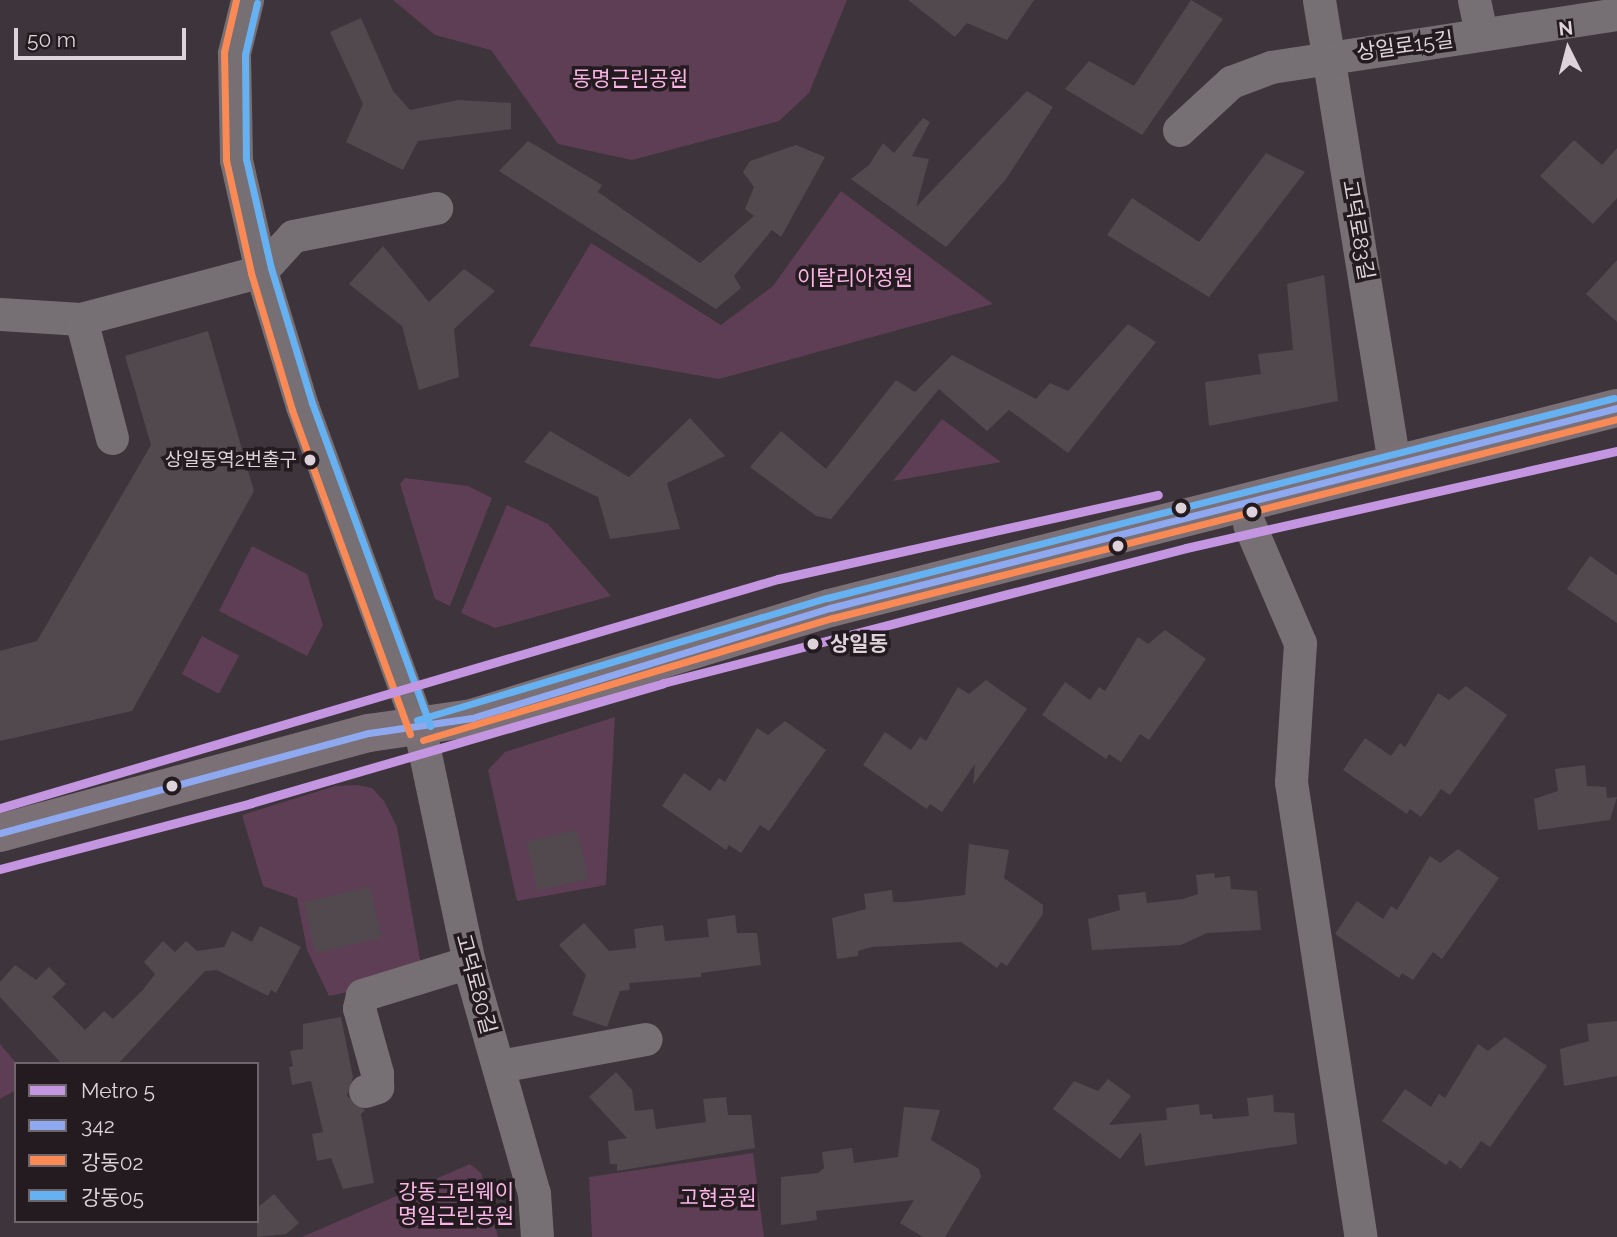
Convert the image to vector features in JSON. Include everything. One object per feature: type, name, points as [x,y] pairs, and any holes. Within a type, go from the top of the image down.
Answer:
[{"type":"main road","points":[[0,833],[369,733],[420,730],[830,608],[1394,461],[1617,408]]},
{"type":"street","name":"고덕로80길","points":[[247,0],[234,53],[236,160],[261,271],[302,406],[420,730],[469,962],[534,1193],[537,1237]]},
{"type":"street","name":"고덕로83길","points":[[1320,0],[1394,461]]},
{"type":"street","name":"상일로15길","points":[[1474,0],[1480,34]]},
{"type":"street","name":"상일로15길","points":[[1179,130],[1231,82],[1271,67],[1617,14]]},
{"type":"street","points":[[0,314],[80,319],[261,271],[293,236],[436,208]]},
{"type":"street","points":[[80,319],[112,438]]},
{"type":"street","points":[[1249,524],[1300,643],[1291,782],[1361,1237]]},
{"type":"street","points":[[365,1091],[377,1087],[377,1073],[359,1008],[362,995],[469,962]]},
{"type":"street","points":[[499,1066],[646,1039]]},
{"type":"green space","name":"동명근린공원","points":[[393,0],[847,0],[809,93],[779,121],[632,160],[558,144],[491,50],[435,35]]},
{"type":"green space","name":"이탈리아정원","points":[[841,191],[993,304],[719,379],[529,346],[591,243],[721,325],[773,286]]},
{"type":"green space","points":[[942,419],[1001,462],[893,481]]},
{"type":"green space","points":[[405,478],[468,486],[492,498],[450,606],[435,599],[400,484]]},
{"type":"green space","points":[[507,505],[548,524],[611,596],[495,628],[461,613]]},
{"type":"green space","points":[[252,546],[307,574],[323,625],[307,656],[219,611]]},
{"type":"green space","points":[[202,636],[239,656],[219,694],[182,674]]},
{"type":"green space","points":[[615,717],[606,885],[517,901],[488,770],[505,752]]},
{"type":"green space","points":[[357,785],[372,788],[384,801],[397,827],[423,976],[329,996],[307,950],[297,898],[263,886],[242,815],[335,786]]},
{"type":"green space","points":[[0,1044],[15,1062],[14,1091],[0,1099]]},
{"type":"green space","name":"고현공원","points":[[753,1153],[764,1237],[592,1237],[589,1177]]},
{"type":"green space","name":"강동그린웨이 명일근린공원","points":[[470,1164],[481,1173],[498,1237],[302,1237]]},
{"type":"building","points":[[908,0],[1034,0],[1007,40],[967,23],[955,37]]},
{"type":"building","points":[[1191,0],[1223,19],[1142,135],[1065,89],[1089,61],[1134,86]]},
{"type":"building","points":[[361,18],[393,91],[410,110],[458,100],[511,103],[511,129],[418,141],[403,170],[346,142],[363,104],[330,32]]},
{"type":"building","points":[[1027,91],[1053,107],[1006,179],[946,247],[851,179],[869,165],[883,143],[894,153],[923,118],[930,122],[912,156],[929,159],[916,207]]},
{"type":"building","points":[[1574,140],[1602,165],[1617,148],[1617,198],[1593,224],[1540,176]]},
{"type":"building","points":[[528,141],[602,185],[598,192],[700,263],[754,216],[745,209],[754,187],[743,172],[750,161],[796,145],[825,157],[781,237],[772,230],[734,276],[741,288],[716,309],[499,171]]},
{"type":"building","points":[[1266,153],[1305,172],[1209,297],[1107,235],[1132,198],[1199,242]]},
{"type":"building","points":[[383,246],[429,302],[464,269],[495,291],[454,329],[459,377],[419,390],[402,326],[349,284]]},
{"type":"building","points":[[1617,260],[1617,322],[1586,294]]},
{"type":"building","points":[[1324,275],[1338,401],[1209,426],[1205,382],[1261,374],[1258,354],[1293,350],[1287,284]]},
{"type":"building","points":[[1128,324],[1156,342],[1068,453],[1009,410],[987,431],[939,389],[831,519],[816,516],[750,467],[781,431],[826,469],[896,380],[915,392],[952,355],[1036,399],[1050,383],[1068,391]]},
{"type":"building","points":[[208,331],[254,491],[132,711],[0,741],[0,651],[37,641],[151,445],[125,356]]},
{"type":"building","points":[[690,418],[725,456],[667,483],[680,529],[610,539],[598,497],[524,462],[550,431],[629,477]]},
{"type":"building","points":[[1590,556],[1617,575],[1617,623],[1567,589]]},
{"type":"building","points":[[1165,630],[1206,659],[1149,740],[1140,734],[1121,762],[1109,754],[1106,759],[1042,715],[1065,682],[1090,700],[1099,687],[1105,691],[1138,637],[1148,644]]},
{"type":"building","points":[[986,680],[1027,709],[973,785],[975,764],[942,812],[930,804],[927,809],[863,765],[885,732],[911,750],[920,737],[926,741],[958,687],[969,694]]},
{"type":"building","points":[[1466,686],[1507,715],[1450,795],[1441,789],[1421,817],[1410,809],[1407,814],[1343,770],[1365,738],[1391,756],[1400,743],[1405,747],[1438,693],[1449,700]]},
{"type":"building","points":[[785,721],[826,750],[769,831],[760,825],[741,853],[729,845],[726,850],[662,806],[684,773],[710,791],[719,778],[725,782],[757,728],[768,735]]},
{"type":"building","points":[[1585,765],[1587,786],[1606,787],[1607,798],[1617,797],[1610,820],[1538,830],[1534,799],[1558,791],[1555,769]]},
{"type":"building","points":[[577,830],[588,879],[538,890],[526,842]]},
{"type":"building","points":[[969,844],[1009,850],[1004,878],[1043,905],[1043,914],[1007,966],[1001,962],[997,968],[961,942],[872,947],[858,951],[858,956],[837,959],[832,918],[866,909],[864,894],[892,890],[893,902],[965,895]]},
{"type":"building","points":[[1458,849],[1499,878],[1442,959],[1433,952],[1413,980],[1402,973],[1399,978],[1335,934],[1357,901],[1383,919],[1391,906],[1397,910],[1430,856],[1440,863]]},
{"type":"building","points":[[1214,873],[1215,878],[1230,876],[1231,889],[1257,891],[1261,930],[1207,933],[1181,945],[1092,950],[1088,919],[1120,910],[1118,895],[1145,892],[1147,903],[1183,899],[1198,894],[1196,875]]},
{"type":"building","points":[[370,887],[382,938],[315,953],[304,902]]},
{"type":"building","points":[[735,915],[737,933],[757,933],[761,965],[701,973],[701,977],[629,983],[630,990],[620,991],[607,1027],[572,1015],[586,975],[559,945],[584,923],[609,951],[636,948],[634,929],[663,925],[665,941],[709,937],[707,919]]},
{"type":"building","points":[[260,926],[301,947],[276,993],[271,990],[268,996],[217,970],[205,971],[120,1062],[60,1062],[0,997],[0,982],[15,965],[36,980],[49,967],[66,984],[52,997],[85,1030],[104,1011],[113,1019],[142,991],[155,974],[144,962],[163,941],[175,952],[186,941],[197,951],[224,947],[232,931],[252,942]]},
{"type":"building","points":[[341,1017],[353,1077],[347,1096],[365,1110],[361,1114],[374,1183],[343,1189],[331,1158],[317,1161],[312,1134],[323,1132],[311,1081],[292,1085],[289,1067],[293,1066],[290,1051],[303,1049],[303,1024]]},
{"type":"building","points":[[1617,1021],[1617,1076],[1564,1086],[1560,1049],[1589,1041],[1587,1024]]},
{"type":"building","points":[[1505,1037],[1547,1066],[1490,1147],[1481,1141],[1461,1169],[1450,1160],[1446,1165],[1382,1121],[1405,1089],[1431,1107],[1439,1094],[1445,1098],[1478,1044],[1488,1051]]},
{"type":"building","points":[[616,1072],[632,1090],[635,1111],[653,1109],[656,1129],[706,1122],[703,1099],[726,1097],[728,1115],[751,1115],[755,1148],[617,1171],[617,1164],[610,1164],[608,1141],[627,1138],[589,1097]]},
{"type":"building","points":[[1108,1079],[1131,1096],[1109,1125],[1167,1120],[1166,1108],[1199,1104],[1200,1115],[1212,1114],[1213,1119],[1249,1116],[1247,1098],[1273,1095],[1274,1112],[1294,1113],[1297,1144],[1145,1166],[1141,1132],[1120,1159],[1053,1109],[1074,1081],[1098,1091]]},
{"type":"building","points":[[904,1107],[940,1110],[931,1140],[979,1169],[981,1177],[945,1237],[923,1237],[900,1223],[914,1200],[816,1211],[817,1220],[781,1225],[781,1177],[818,1173],[824,1168],[822,1152],[852,1148],[854,1163],[898,1157]]},
{"type":"building","points":[[274,1194],[299,1223],[286,1234],[257,1237],[259,1206]]},
{"type":"metro line","name":"5","points":[[0,869],[251,803],[663,683],[1186,548],[1617,451]]},
{"type":"metro line","name":"5","points":[[0,808],[778,579],[1158,495]]},
{"type":"transit line","name":"강동02","points":[[236,0],[224,52],[226,160],[251,273],[292,410],[410,734]]},
{"type":"transit line","name":"강동05","points":[[257,3],[245,54],[246,159],[271,268],[312,403],[430,726]]},
{"type":"transit line","name":"강동05","points":[[417,720],[827,598],[1614,398]]},
{"type":"transit line","name":"342","points":[[0,833],[369,733],[472,718],[830,608],[1617,408]]},
{"type":"transit line","name":"강동02","points":[[423,740],[833,618],[1617,419]]},
{"type":"place","name":"상일동역2번출구","points":[[310,460]]},
{"type":"place","name":"상일동","points":[[813,644]]}]
